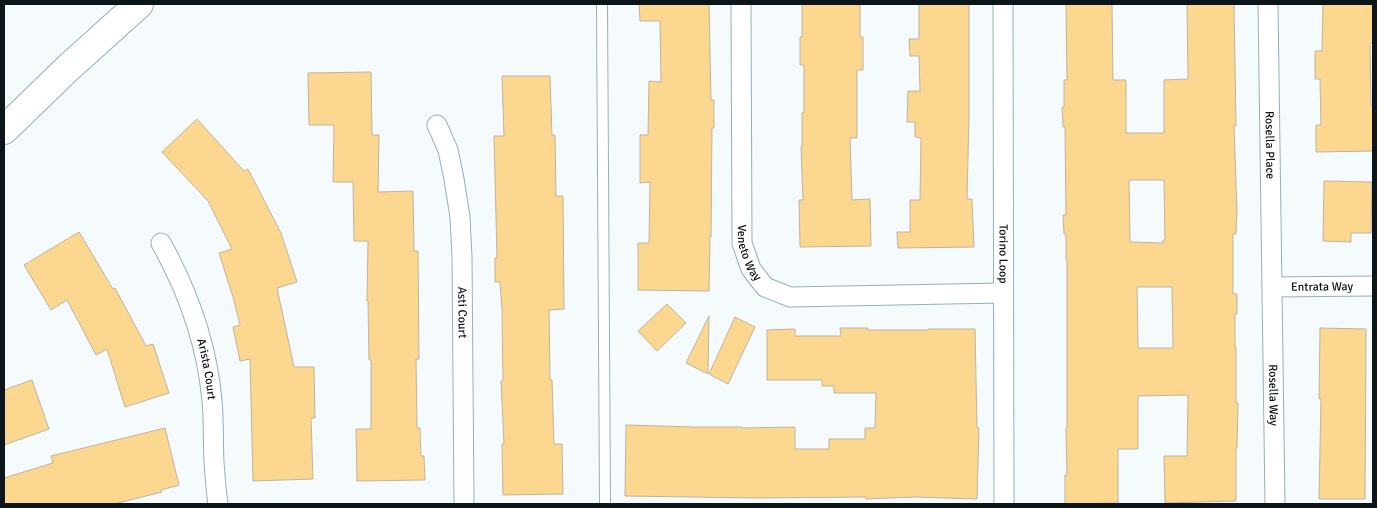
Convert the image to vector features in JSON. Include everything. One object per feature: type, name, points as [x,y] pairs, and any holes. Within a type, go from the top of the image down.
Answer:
[{"type":"highway","points":[[4,130],[68,68],[139,4]]},
{"type":"street","name":"Veneto Way","points":[[741,4],[742,244],[751,268],[764,288],[790,297],[1004,293]]},
{"type":"street","name":"Torino Loop","points":[[1003,4],[1004,504]]},
{"type":"street","name":"Rosella Place","points":[[1268,4],[1272,287]]},
{"type":"street","name":"Asti Court","points":[[437,126],[448,150],[460,217],[464,504]]},
{"type":"street","name":"Arista Court","points":[[160,243],[177,271],[188,299],[201,336],[209,370],[218,504]]},
{"type":"street","name":"Entrata Way","points":[[1272,287],[1373,286]]},
{"type":"street","name":"Rosella Way","points":[[1272,287],[1274,504]]},
{"type":"lane","points":[[602,4],[605,504]]},
{"type":"building","points":[[639,4],[709,4],[711,100],[714,100],[714,128],[712,128],[709,291],[638,290],[638,243],[649,243],[650,182],[640,183],[640,135],[648,135],[649,81],[661,82],[660,21],[640,21]]},
{"type":"building","points":[[802,4],[860,4],[863,70],[857,70],[857,138],[850,138],[852,200],[870,199],[871,246],[800,247],[799,200],[803,200],[801,147],[802,113],[804,113],[804,65],[800,65]]},
{"type":"building","points":[[919,4],[969,4],[967,199],[972,199],[974,247],[898,248],[897,232],[910,232],[910,200],[920,200],[921,138],[915,137],[915,122],[907,122],[908,91],[920,91],[919,56],[910,56],[909,39],[919,39]]},
{"type":"building","points":[[1066,4],[1112,4],[1113,80],[1126,80],[1126,133],[1164,133],[1164,80],[1188,79],[1187,4],[1234,4],[1236,126],[1234,126],[1237,212],[1236,234],[1233,234],[1233,294],[1237,294],[1235,347],[1236,403],[1238,403],[1236,501],[1165,503],[1164,456],[1187,456],[1188,395],[1138,396],[1138,449],[1118,449],[1118,503],[1065,504],[1065,475],[1067,475],[1067,260],[1063,215],[1066,215],[1065,127],[1063,127],[1062,107],[1064,107],[1064,80],[1067,80]],"holes":[[[1129,180],[1164,180],[1165,240],[1163,240],[1163,243],[1130,242]],[[1137,287],[1172,287],[1173,348],[1138,348]]]},
{"type":"building","points":[[1323,4],[1373,4],[1373,43],[1370,43],[1373,151],[1316,152],[1316,125],[1321,125],[1320,79],[1315,79],[1315,51],[1322,51]]},
{"type":"building","points":[[371,72],[372,135],[379,135],[378,192],[413,191],[414,251],[418,251],[419,359],[416,359],[417,428],[420,428],[421,456],[424,456],[425,480],[357,481],[356,429],[371,429],[371,360],[369,360],[367,301],[368,241],[354,241],[353,182],[333,182],[334,125],[309,125],[308,73]]},
{"type":"building","points":[[502,76],[550,76],[552,135],[555,135],[556,196],[563,196],[564,309],[549,310],[550,380],[552,380],[554,444],[562,444],[563,494],[503,495],[502,310],[500,282],[495,282],[495,258],[497,258],[494,136],[504,136]]},
{"type":"building","points":[[197,119],[244,171],[248,169],[281,233],[297,282],[277,288],[294,367],[314,367],[315,418],[311,418],[313,479],[253,481],[250,359],[240,361],[233,327],[240,325],[219,253],[232,249],[208,201],[162,152]]},
{"type":"building","points":[[1324,181],[1372,182],[1371,233],[1351,233],[1351,242],[1323,241]]},
{"type":"building","points":[[79,232],[113,289],[115,288],[146,346],[153,344],[169,393],[125,407],[107,349],[96,355],[67,300],[51,310],[24,265]]},
{"type":"building","points":[[667,304],[686,323],[657,351],[638,331]]},
{"type":"building","points":[[709,316],[708,374],[686,363]]},
{"type":"building","points":[[735,317],[755,327],[728,384],[709,374]]},
{"type":"building","points":[[840,328],[868,328],[868,330],[975,329],[977,428],[979,428],[977,499],[625,496],[626,425],[742,428],[795,427],[795,449],[829,449],[829,439],[865,439],[865,428],[875,428],[876,393],[834,393],[834,386],[822,386],[822,380],[767,380],[767,330],[795,329],[795,336],[841,336]]},
{"type":"building","points":[[1320,328],[1366,329],[1365,499],[1319,499]]},
{"type":"building","points":[[32,380],[49,429],[4,445],[4,390]]},
{"type":"building","points":[[165,428],[179,485],[161,490],[162,492],[114,504],[4,504],[4,478],[53,463],[51,456]]}]
